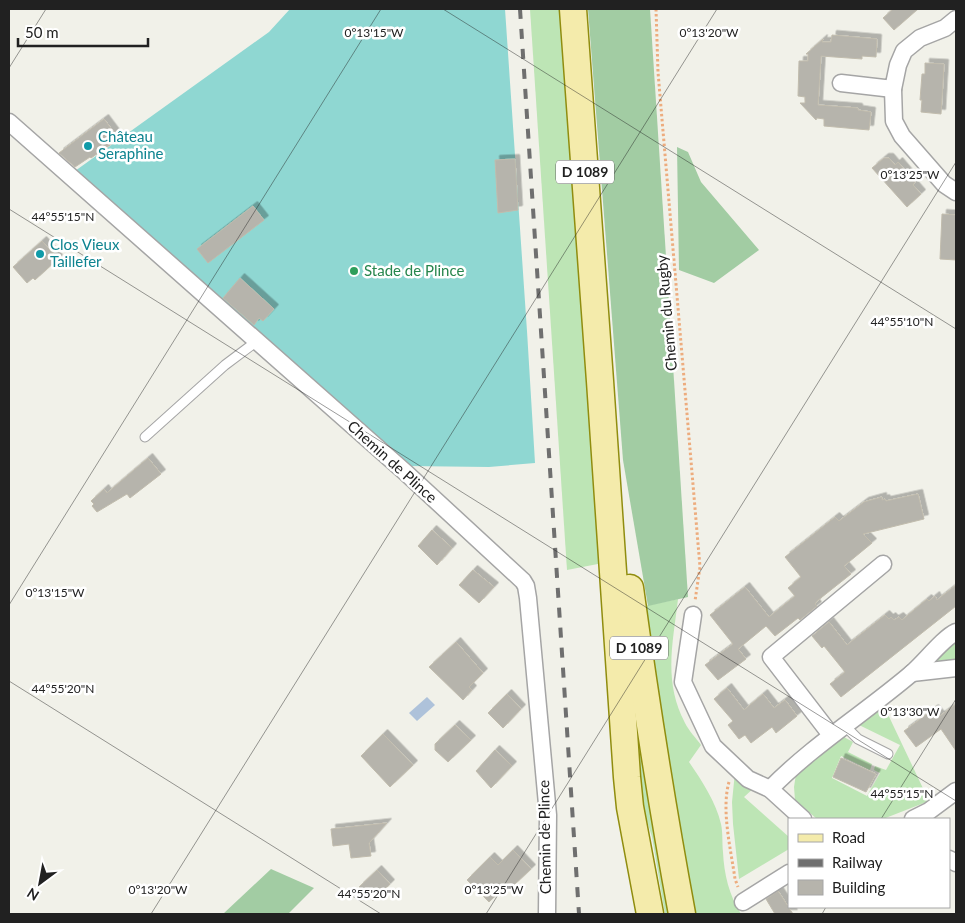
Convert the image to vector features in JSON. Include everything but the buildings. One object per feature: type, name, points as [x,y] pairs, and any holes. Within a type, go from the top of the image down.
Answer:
[{"type":"main road","name":"D 1089","points":[[573,9],[627,777],[630,807],[650,914]]},
{"type":"main road","name":"D 1089","points":[[600,381],[648,718],[682,914]]},
{"type":"street","points":[[956,19],[945,28],[920,38],[904,51],[898,65],[893,89],[894,121],[902,136],[944,184],[956,192]]},
{"type":"street","points":[[841,83],[893,89]]},
{"type":"street","name":"Chemin de Plince","points":[[9,122],[405,472],[462,520],[518,575],[526,586],[548,815],[547,914]]},
{"type":"street","points":[[837,730],[771,657],[883,564]]},
{"type":"street","points":[[693,615],[683,682],[713,746],[748,779],[770,789],[802,818]]},
{"type":"street","points":[[770,789],[837,730],[912,673],[956,632]]},
{"type":"street","points":[[912,673],[956,668]]},
{"type":"street","points":[[916,818],[956,791]]},
{"type":"street","points":[[743,902],[788,874]]},
{"type":"lane","points":[[145,437],[225,365],[257,341]]},
{"type":"lane","points":[[525,569],[526,586]]},
{"type":"lane","points":[[837,730],[888,754]]},
{"type":"path","name":"Chemin du Rugby","points":[[656,9],[658,72],[700,567],[693,615]]},
{"type":"path","points":[[735,766],[727,791],[726,815],[735,878],[743,902]]},
{"type":"green space","points":[[530,9],[565,9],[603,563],[567,570]]},
{"type":"green space","points":[[588,9],[650,9],[688,597],[648,606],[623,460]]},
{"type":"green space","points":[[677,147],[688,152],[701,182],[759,250],[714,283],[679,270]]},
{"type":"green space","points":[[678,599],[671,662],[674,692],[685,723],[701,745],[689,762],[708,792],[719,816],[722,827],[726,876],[730,892],[741,914],[687,914],[640,607]]},
{"type":"green space","points":[[625,605],[669,914],[665,914],[652,837],[636,786]]},
{"type":"green space","points":[[956,641],[956,659],[939,664],[935,660],[936,657]]},
{"type":"green space","points":[[884,706],[929,801],[886,818],[816,818],[795,800],[796,774],[844,737],[853,742],[848,752],[872,764],[870,770],[841,756],[832,778],[867,796],[880,773],[874,770],[875,766],[886,770],[900,745],[859,725]]},
{"type":"green space","points":[[735,772],[755,787],[744,797],[788,836],[788,850],[739,879],[733,824],[732,802]]},
{"type":"green space","points":[[271,869],[314,888],[288,914],[223,914]]},
{"type":"shaded area","name":"Stade de Plince","points":[[290,9],[505,9],[535,463],[489,467],[407,466],[75,171],[269,32]]},
{"type":"shaded area","points":[[427,697],[435,705],[417,721],[409,713]]},
{"type":"railway","points":[[520,9],[579,914]]},
{"type":"place","name":"Château Seraphine","points":[[88,146]]},
{"type":"place","name":"Clos Vieux Taillefer","points":[[40,254]]},
{"type":"place","name":"Stade de Plince","points":[[354,271]]}]
